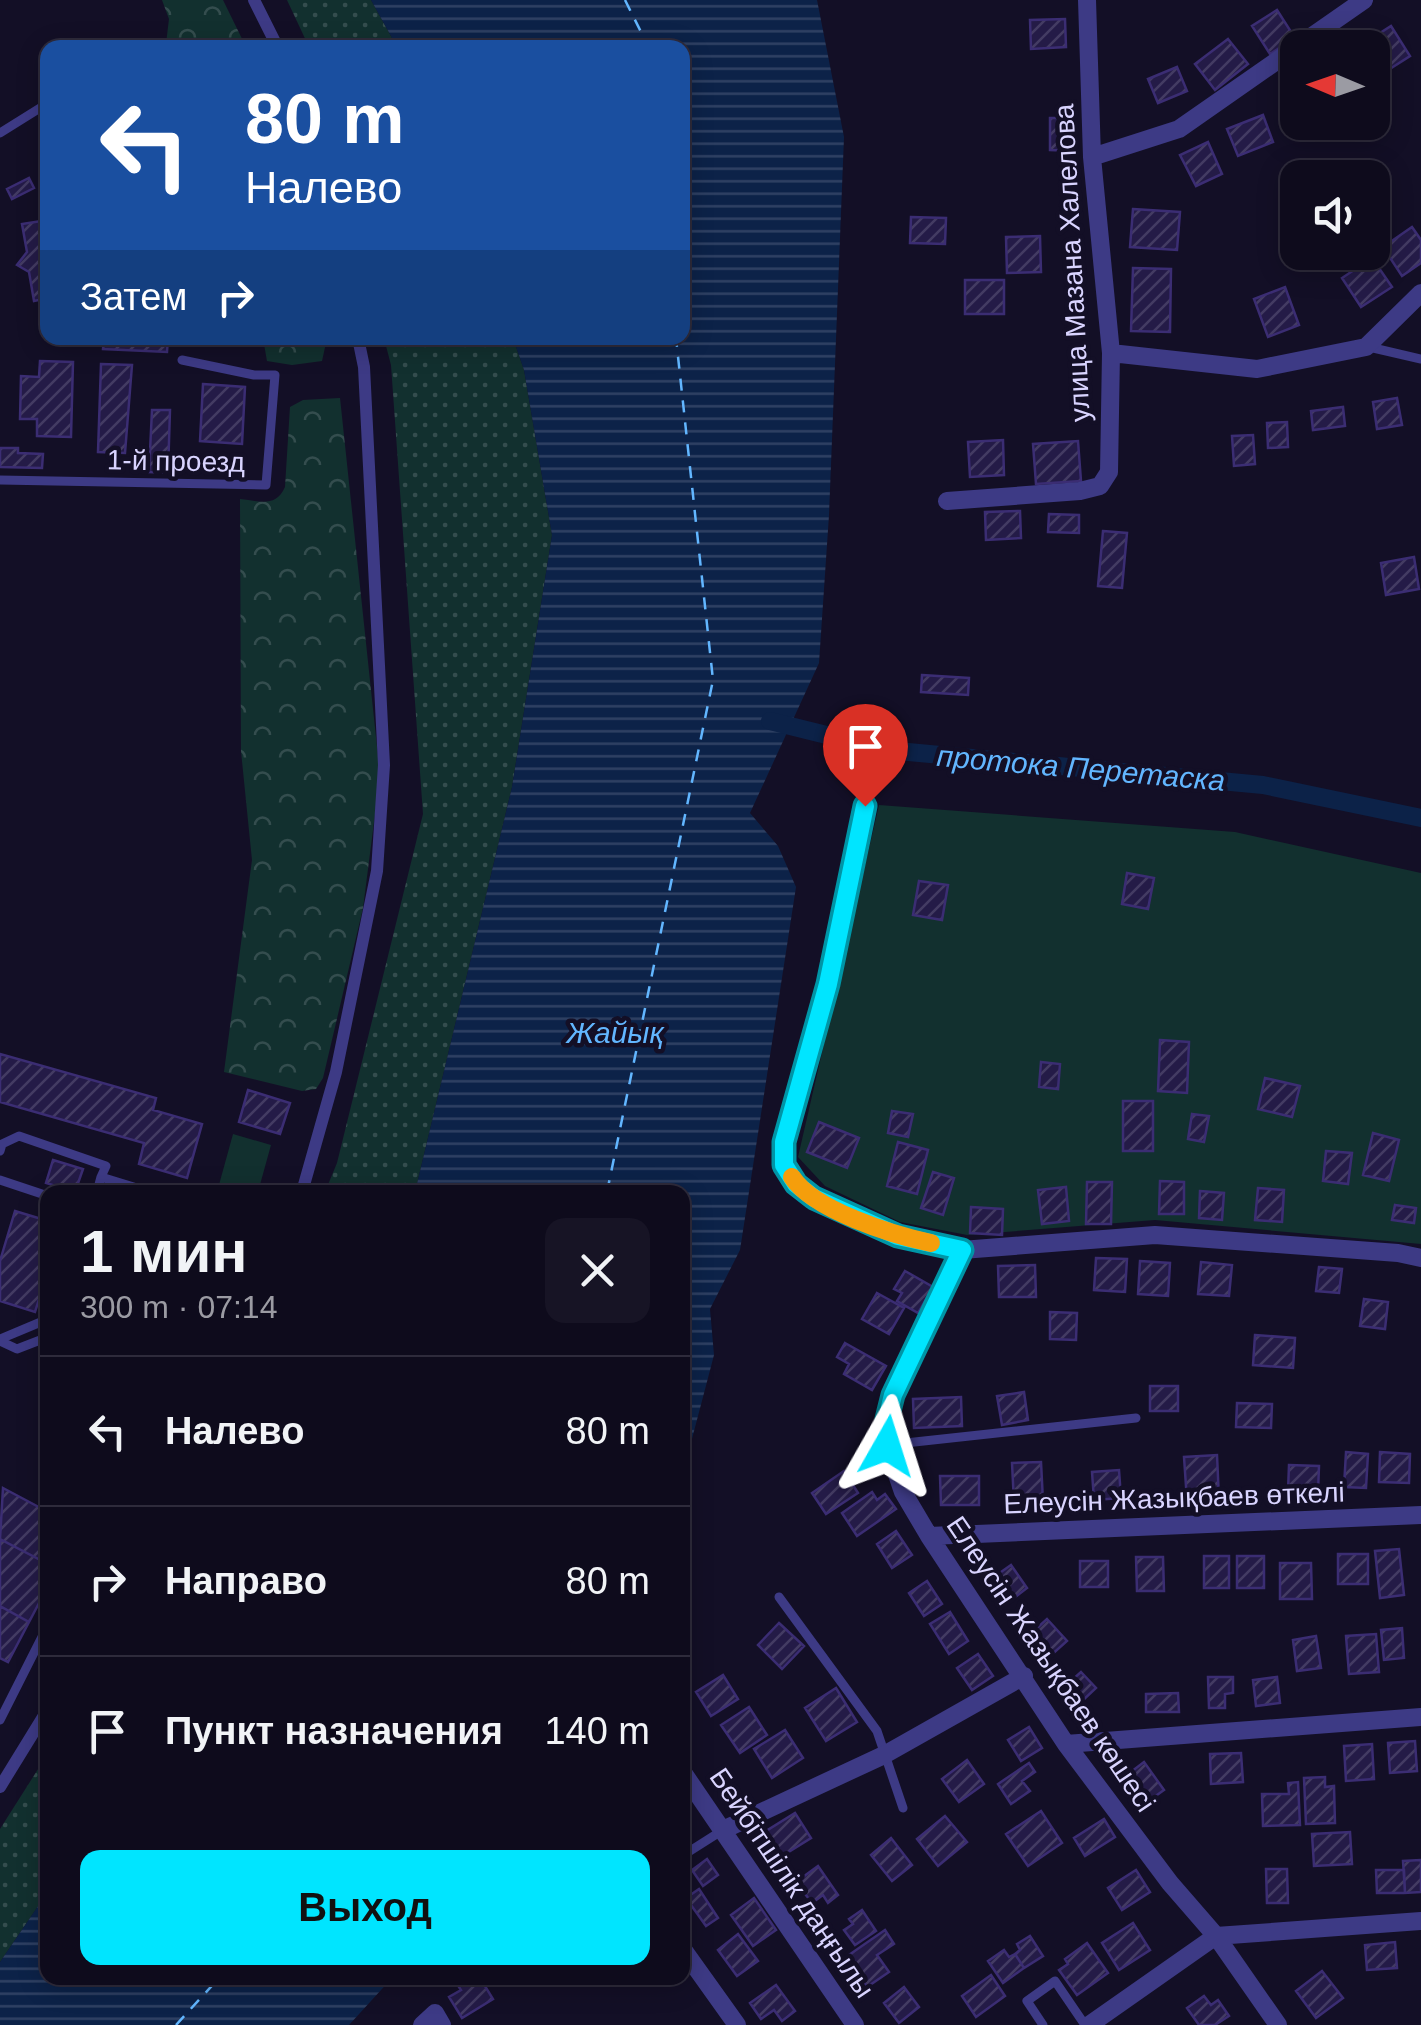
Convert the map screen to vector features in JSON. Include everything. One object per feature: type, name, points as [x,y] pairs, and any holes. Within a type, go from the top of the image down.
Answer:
[{"type":"street","points":[[254,0],[274,40]]},
{"type":"street","name":"улица Мазана Халелова","points":[[947,501],[1080,491],[1100,486],[1110,472],[1111,352],[1092,157],[1087,0]]},
{"type":"street","points":[[1092,157],[1179,129],[1364,0]]},
{"type":"street","points":[[1111,352],[1258,369],[1366,347],[1421,293]]},
{"type":"street","points":[[304,1185],[336,1072],[377,872],[384,766],[364,367],[359,345]]},
{"type":"street","points":[[865,806],[828,984],[784,1142],[784,1165],[796,1184],[814,1198],[898,1236],[962,1250],[1155,1235],[1398,1253],[1421,1258]]},
{"type":"street","name":"Елеусін Жазықбаев көшесі","points":[[962,1250],[893,1395],[887,1419],[887,1446],[904,1492],[1066,1744],[1170,1883],[1216,1936],[1278,2025]]},
{"type":"street","name":"Елеусін Жазықбаев өткелі","points":[[929,1536],[1421,1515]]},
{"type":"street","points":[[723,1830],[884,1756],[1024,1676]]},
{"type":"street","points":[[1066,1744],[1421,1716]]},
{"type":"street","points":[[0,1787],[40,1722]]},
{"type":"street","name":"Бейбітшілік даңғылы","points":[[690,1783],[855,2025]]},
{"type":"street","points":[[1087,2025],[1216,1936],[1421,1921]]},
{"type":"street","points":[[690,1959],[737,2025]]},
{"type":"street","points":[[422,2025],[436,2013],[442,2025]]},
{"type":"lane","points":[[0,133],[40,109]]},
{"type":"lane","points":[[1366,347],[1421,359]]},
{"type":"lane","name":"1-й проезд","points":[[0,480],[266,485],[275,375],[182,360]]},
{"type":"lane","points":[[0,1151],[2,1144],[20,1136],[106,1166],[98,1185]]},
{"type":"lane","points":[[101,1177],[127,1185]]},
{"type":"lane","points":[[0,1180],[40,1193]]},
{"type":"lane","points":[[0,1340],[40,1322]]},
{"type":"lane","points":[[0,1340],[17,1349],[40,1341]]},
{"type":"lane","points":[[887,1446],[1136,1418]]},
{"type":"lane","points":[[779,1596],[877,1731],[903,1808]]},
{"type":"lane","points":[[0,1720],[40,1641]]},
{"type":"lane","points":[[690,1851],[723,1830]]},
{"type":"lane","points":[[1043,2025],[1026,2001],[1055,1981],[1087,2025]]},
{"type":"green space","points":[[162,0],[223,0],[243,40],[166,40],[169,19]]},
{"type":"green space","points":[[287,0],[371,0],[393,40],[306,40]]},
{"type":"green space","points":[[264,345],[325,345],[322,361],[292,365],[267,361]]},
{"type":"green space","points":[[386,345],[515,345],[524,370],[552,535],[512,787],[417,1185],[328,1185],[337,1163],[423,814],[391,365]]},
{"type":"green space","points":[[340,398],[380,775],[363,908],[323,1078],[316,1089],[302,1091],[224,1072],[252,860],[241,751],[240,499],[272,501],[285,487],[290,407],[303,400]]},
{"type":"green space","points":[[879,805],[1235,832],[1421,873],[1421,1244],[1155,1220],[967,1235],[900,1222],[825,1186],[798,1157]]},
{"type":"green space","points":[[233,1134],[271,1145],[260,1185],[219,1185]]},
{"type":"green space","points":[[40,1766],[40,1903],[0,1962],[0,1829]]},
{"type":"water","name":"Жайық","points":[[371,0],[817,0],[844,137],[819,663],[750,813],[778,846],[796,887],[740,1250],[710,1309],[714,1355],[690,1446],[690,1185],[417,1185],[512,787],[552,535],[524,370],[515,345],[690,345],[690,40],[393,40]]},
{"type":"water","points":[[40,1903],[40,1985],[386,1985],[349,2025],[0,2025],[0,1962]]},
{"type":"building","points":[[1277,10],[1290,30],[1280,30],[1280,48],[1270,54],[1252,26]]},
{"type":"building","points":[[1065,19],[1066,47],[1031,49],[1030,20]]},
{"type":"building","points":[[1391,26],[1410,56],[1390,69],[1390,30],[1385,30]]},
{"type":"building","points":[[1228,39],[1248,64],[1215,90],[1195,64]]},
{"type":"building","points":[[1177,67],[1187,91],[1158,103],[1148,79]]},
{"type":"building","points":[[1263,115],[1273,142],[1238,156],[1227,129]]},
{"type":"building","points":[[1050,118],[1074,118],[1074,151],[1050,150]]},
{"type":"building","points":[[1208,142],[1222,174],[1196,186],[1180,155]]},
{"type":"building","points":[[29,178],[34,188],[12,199],[7,189]]},
{"type":"building","points":[[1133,209],[1180,212],[1177,250],[1130,247]]},
{"type":"building","points":[[911,217],[946,218],[945,244],[910,243]]},
{"type":"building","points":[[40,221],[40,300],[34,301],[29,272],[17,265],[27,252],[22,224]]},
{"type":"building","points":[[1412,227],[1421,240],[1421,263],[1402,276],[1390,258],[1390,242]]},
{"type":"building","points":[[1040,236],[1041,272],[1007,273],[1006,237]]},
{"type":"building","points":[[1133,268],[1171,269],[1170,332],[1131,331]]},
{"type":"building","points":[[1354,270],[1380,270],[1392,287],[1361,307],[1342,278]]},
{"type":"building","points":[[965,280],[1004,280],[1004,314],[965,314]]},
{"type":"building","points":[[1285,287],[1299,325],[1268,337],[1254,299]]},
{"type":"building","points":[[103,345],[168,345],[167,352],[103,349]]},
{"type":"building","points":[[40,361],[73,362],[71,437],[37,436],[37,419],[20,419],[21,376],[39,377]]},
{"type":"building","points":[[101,364],[132,365],[125,453],[98,452]]},
{"type":"building","points":[[203,384],[245,387],[242,444],[200,441]]},
{"type":"building","points":[[1397,398],[1402,425],[1377,429],[1373,402]]},
{"type":"building","points":[[1343,407],[1345,426],[1313,430],[1311,411]]},
{"type":"building","points":[[152,410],[170,410],[168,473],[149,472]]},
{"type":"building","points":[[1287,422],[1288,447],[1268,448],[1267,423]]},
{"type":"building","points":[[1253,435],[1255,464],[1234,466],[1232,436]]},
{"type":"building","points":[[1003,440],[1004,475],[970,477],[968,442]]},
{"type":"building","points":[[1078,441],[1081,481],[1036,484],[1033,444]]},
{"type":"building","points":[[0,448],[43,454],[42,468],[0,467]]},
{"type":"building","points":[[1020,511],[1021,538],[986,540],[985,512]]},
{"type":"building","points":[[1049,514],[1079,515],[1079,533],[1048,532]]},
{"type":"building","points":[[1103,531],[1127,533],[1122,588],[1098,586]]},
{"type":"building","points":[[1414,557],[1419,589],[1386,595],[1381,563]]},
{"type":"building","points":[[922,675],[969,678],[968,695],[921,692]]},
{"type":"building","points":[[1127,873],[1154,878],[1148,909],[1122,904]]},
{"type":"building","points":[[919,881],[948,885],[942,920],[913,915]]},
{"type":"building","points":[[1160,1040],[1189,1042],[1187,1093],[1158,1091]]},
{"type":"building","points":[[0,1054],[156,1098],[153,1110],[202,1124],[187,1178],[139,1164],[144,1143],[0,1102]]},
{"type":"building","points":[[1041,1062],[1060,1064],[1058,1089],[1039,1087]]},
{"type":"building","points":[[1265,1078],[1300,1086],[1292,1117],[1258,1109]]},
{"type":"building","points":[[248,1090],[290,1103],[280,1134],[239,1122]]},
{"type":"building","points":[[1123,1101],[1153,1101],[1153,1151],[1123,1151]]},
{"type":"building","points":[[892,1111],[913,1114],[908,1137],[888,1133]]},
{"type":"building","points":[[1192,1114],[1209,1116],[1204,1142],[1188,1139]]},
{"type":"building","points":[[819,1122],[859,1138],[847,1168],[807,1152]]},
{"type":"building","points":[[1373,1133],[1399,1140],[1389,1181],[1363,1175]]},
{"type":"building","points":[[898,1142],[928,1150],[917,1194],[887,1186]]},
{"type":"building","points":[[1326,1151],[1352,1153],[1348,1184],[1323,1181]]},
{"type":"building","points":[[53,1160],[83,1169],[77,1185],[46,1183]]},
{"type":"building","points":[[933,1172],[954,1178],[943,1215],[921,1208]]},
{"type":"building","points":[[1160,1181],[1184,1182],[1184,1214],[1159,1214]]},
{"type":"building","points":[[1087,1182],[1112,1182],[1111,1224],[1086,1224]]},
{"type":"building","points":[[1066,1187],[1069,1221],[1042,1224],[1038,1190]]},
{"type":"building","points":[[1258,1188],[1284,1190],[1282,1222],[1255,1220]]},
{"type":"building","points":[[1200,1191],[1224,1193],[1222,1220],[1199,1218]]},
{"type":"building","points":[[1395,1205],[1416,1208],[1414,1223],[1392,1220]]},
{"type":"building","points":[[971,1207],[1003,1209],[1002,1235],[970,1233]]},
{"type":"building","points":[[15,1211],[40,1219],[40,1296],[35,1312],[0,1301],[0,1261]]},
{"type":"building","points":[[1096,1258],[1127,1259],[1125,1292],[1094,1290]]},
{"type":"building","points":[[1140,1261],[1170,1263],[1168,1296],[1138,1294]]},
{"type":"building","points":[[1201,1262],[1232,1265],[1229,1296],[1198,1294]]},
{"type":"building","points":[[1035,1265],[1036,1297],[999,1297],[998,1266]]},
{"type":"building","points":[[1319,1267],[1342,1269],[1339,1293],[1316,1291]]},
{"type":"building","points":[[905,1271],[933,1287],[918,1313],[897,1301],[902,1293],[894,1289]]},
{"type":"building","points":[[877,1293],[904,1308],[889,1334],[862,1319]]},
{"type":"building","points":[[1364,1299],[1388,1302],[1385,1329],[1360,1326]]},
{"type":"building","points":[[1050,1312],[1077,1313],[1076,1340],[1050,1339]]},
{"type":"building","points":[[1255,1335],[1295,1338],[1293,1368],[1253,1365]]},
{"type":"building","points":[[845,1343],[886,1366],[872,1390],[844,1374],[849,1364],[837,1357]]},
{"type":"building","points":[[1150,1386],[1178,1386],[1178,1411],[1150,1411]]},
{"type":"building","points":[[1024,1392],[1028,1420],[1002,1425],[997,1396]]},
{"type":"building","points":[[961,1397],[962,1426],[914,1428],[913,1399]]},
{"type":"building","points":[[1237,1403],[1272,1404],[1271,1428],[1236,1427]]},
{"type":"building","points":[[1346,1452],[1368,1454],[1366,1488],[1344,1487]]},
{"type":"building","points":[[1380,1452],[1410,1454],[1409,1483],[1379,1482]]},
{"type":"building","points":[[1217,1455],[1219,1499],[1187,1501],[1184,1457]]},
{"type":"building","points":[[1041,1462],[1043,1501],[1014,1503],[1012,1463]]},
{"type":"building","points":[[1289,1465],[1319,1466],[1318,1493],[1288,1491]]},
{"type":"building","points":[[1119,1470],[1121,1498],[1094,1500],[1092,1472]]},
{"type":"building","points":[[844,1471],[858,1493],[826,1514],[812,1493]]},
{"type":"building","points":[[940,1476],[979,1476],[979,1505],[941,1505]]},
{"type":"building","points":[[3,1488],[40,1508],[40,1560],[0,1539]]},
{"type":"building","points":[[872,1492],[877,1500],[885,1494],[896,1509],[857,1536],[842,1513]]},
{"type":"building","points":[[896,1531],[912,1555],[892,1568],[877,1544]]},
{"type":"building","points":[[0,1539],[40,1560],[40,1601],[29,1622],[0,1606]]},
{"type":"building","points":[[1399,1549],[1404,1595],[1380,1598],[1375,1551]]},
{"type":"building","points":[[1338,1554],[1368,1554],[1368,1584],[1338,1584]]},
{"type":"building","points":[[1204,1556],[1229,1556],[1229,1588],[1204,1588]]},
{"type":"building","points":[[1237,1556],[1264,1556],[1264,1588],[1237,1588]]},
{"type":"building","points":[[1136,1557],[1163,1557],[1164,1591],[1137,1591]]},
{"type":"building","points":[[1080,1561],[1108,1561],[1108,1587],[1080,1587]]},
{"type":"building","points":[[1280,1563],[1311,1563],[1312,1599],[1280,1599]]},
{"type":"building","points":[[1011,1565],[1027,1588],[1001,1608],[984,1584]]},
{"type":"building","points":[[927,1581],[942,1604],[924,1616],[909,1593]]},
{"type":"building","points":[[0,1606],[29,1622],[8,1662],[0,1658]]},
{"type":"building","points":[[950,1612],[968,1641],[949,1654],[930,1624]]},
{"type":"building","points":[[1047,1619],[1067,1641],[1048,1658],[1028,1636]]},
{"type":"building","points":[[779,1623],[804,1646],[782,1669],[758,1645]]},
{"type":"building","points":[[1402,1628],[1404,1658],[1384,1660],[1381,1630]]},
{"type":"building","points":[[1376,1634],[1379,1672],[1349,1674],[1346,1636]]},
{"type":"building","points":[[1316,1636],[1321,1668],[1297,1671],[1293,1640]]},
{"type":"building","points":[[978,1654],[993,1676],[972,1690],[957,1668]]},
{"type":"building","points":[[1081,1672],[1096,1688],[1079,1704],[1064,1687]]},
{"type":"building","points":[[723,1675],[738,1699],[711,1716],[696,1692]]},
{"type":"building","points":[[1208,1677],[1233,1677],[1233,1693],[1225,1694],[1225,1708],[1209,1708]]},
{"type":"building","points":[[1277,1677],[1280,1703],[1256,1706],[1253,1680]]},
{"type":"building","points":[[836,1688],[857,1722],[826,1741],[805,1708]]},
{"type":"building","points":[[1178,1693],[1179,1712],[1146,1712],[1146,1694]]},
{"type":"building","points":[[749,1707],[767,1735],[740,1753],[721,1725]]},
{"type":"building","points":[[1029,1727],[1042,1748],[1021,1761],[1008,1740]]},
{"type":"building","points":[[785,1730],[803,1758],[772,1778],[754,1749]]},
{"type":"building","points":[[1415,1741],[1417,1771],[1390,1773],[1388,1743]]},
{"type":"building","points":[[1372,1744],[1374,1779],[1346,1781],[1344,1746]]},
{"type":"building","points":[[1241,1753],[1243,1782],[1211,1784],[1210,1754]]},
{"type":"building","points":[[967,1760],[984,1784],[959,1802],[942,1779]]},
{"type":"building","points":[[1144,1762],[1164,1790],[1143,1805],[1123,1778]]},
{"type":"building","points":[[1029,1763],[1035,1772],[1022,1781],[1030,1791],[1011,1804],[998,1784]]},
{"type":"building","points":[[1325,1777],[1325,1787],[1334,1786],[1335,1823],[1306,1824],[1304,1778]]},
{"type":"building","points":[[1298,1782],[1300,1825],[1263,1826],[1262,1794],[1289,1794],[1288,1783]]},
{"type":"building","points":[[1041,1811],[1062,1843],[1028,1866],[1006,1834]]},
{"type":"building","points":[[795,1813],[811,1838],[774,1861],[758,1836]]},
{"type":"building","points":[[945,1816],[967,1842],[938,1866],[917,1839]]},
{"type":"building","points":[[1104,1819],[1115,1837],[1085,1856],[1074,1838]]},
{"type":"building","points":[[1350,1832],[1352,1864],[1314,1866],[1312,1834]]},
{"type":"building","points":[[891,1838],[912,1865],[892,1881],[871,1855]]},
{"type":"building","points":[[707,1859],[718,1875],[703,1886],[692,1870]]},
{"type":"building","points":[[1421,1860],[1421,1892],[1405,1893],[1403,1861]]},
{"type":"building","points":[[818,1866],[838,1895],[828,1903],[823,1895],[812,1903],[796,1882]]},
{"type":"building","points":[[1266,1869],[1287,1869],[1288,1903],[1267,1903]]},
{"type":"building","points":[[1136,1870],[1150,1892],[1122,1910],[1108,1888]]},
{"type":"building","points":[[1376,1870],[1404,1870],[1405,1893],[1377,1893]]},
{"type":"building","points":[[699,1889],[718,1918],[706,1926],[690,1904],[690,1895]]},
{"type":"building","points":[[754,1898],[776,1930],[753,1946],[731,1915]]},
{"type":"building","points":[[862,1910],[876,1931],[855,1945],[844,1930],[853,1924],[849,1919]]},
{"type":"building","points":[[1133,1923],[1150,1950],[1119,1970],[1102,1943]]},
{"type":"building","points":[[885,1930],[894,1944],[877,1955],[889,1972],[867,1987],[846,1957]]},
{"type":"building","points":[[738,1934],[758,1961],[737,1976],[718,1950]]},
{"type":"building","points":[[1030,1936],[1043,1956],[1024,1968],[1015,1954],[1020,1950],[1017,1944]]},
{"type":"building","points":[[1395,1942],[1397,1968],[1367,1970],[1365,1945]]},
{"type":"building","points":[[1087,1943],[1108,1973],[1077,1995],[1059,1970],[1068,1964],[1065,1959]]},
{"type":"building","points":[[1004,1950],[1009,1957],[1015,1954],[1024,1968],[1003,1983],[988,1961]]},
{"type":"building","points":[[1322,1971],[1343,1998],[1316,2018],[1296,1991]]},
{"type":"building","points":[[991,1975],[1005,1996],[976,2017],[962,1996]]},
{"type":"building","points":[[458,1985],[484,1985],[493,1999],[462,2018],[449,1997],[461,1990]]},
{"type":"building","points":[[776,1985],[795,2011],[782,2021],[774,2010],[761,2019],[750,2003]]},
{"type":"building","points":[[904,1987],[919,2007],[899,2023],[884,2003]]},
{"type":"building","points":[[1204,1996],[1211,2005],[1218,2000],[1229,2016],[1215,2025],[1199,2025],[1187,2008]]},
{"type":"waterway","name":"протока Перетаска","points":[[770,721],[887,750],[1263,785],[1421,818]]},
{"type":"ferry route","points":[[625,0],[644,40]]},
{"type":"ferry route","points":[[608,1185],[713,680],[677,345]]},
{"type":"ferry route","points":[[176,2025],[213,1985]]},
{"type":"slow traffic","points":[[792,1177],[814,1198],[898,1236],[931,1243]]},
{"type":"route","points":[[865,806],[828,984],[784,1142],[784,1165],[796,1184],[814,1198],[898,1236],[962,1250],[893,1395],[887,1419],[887,1446]]}]
